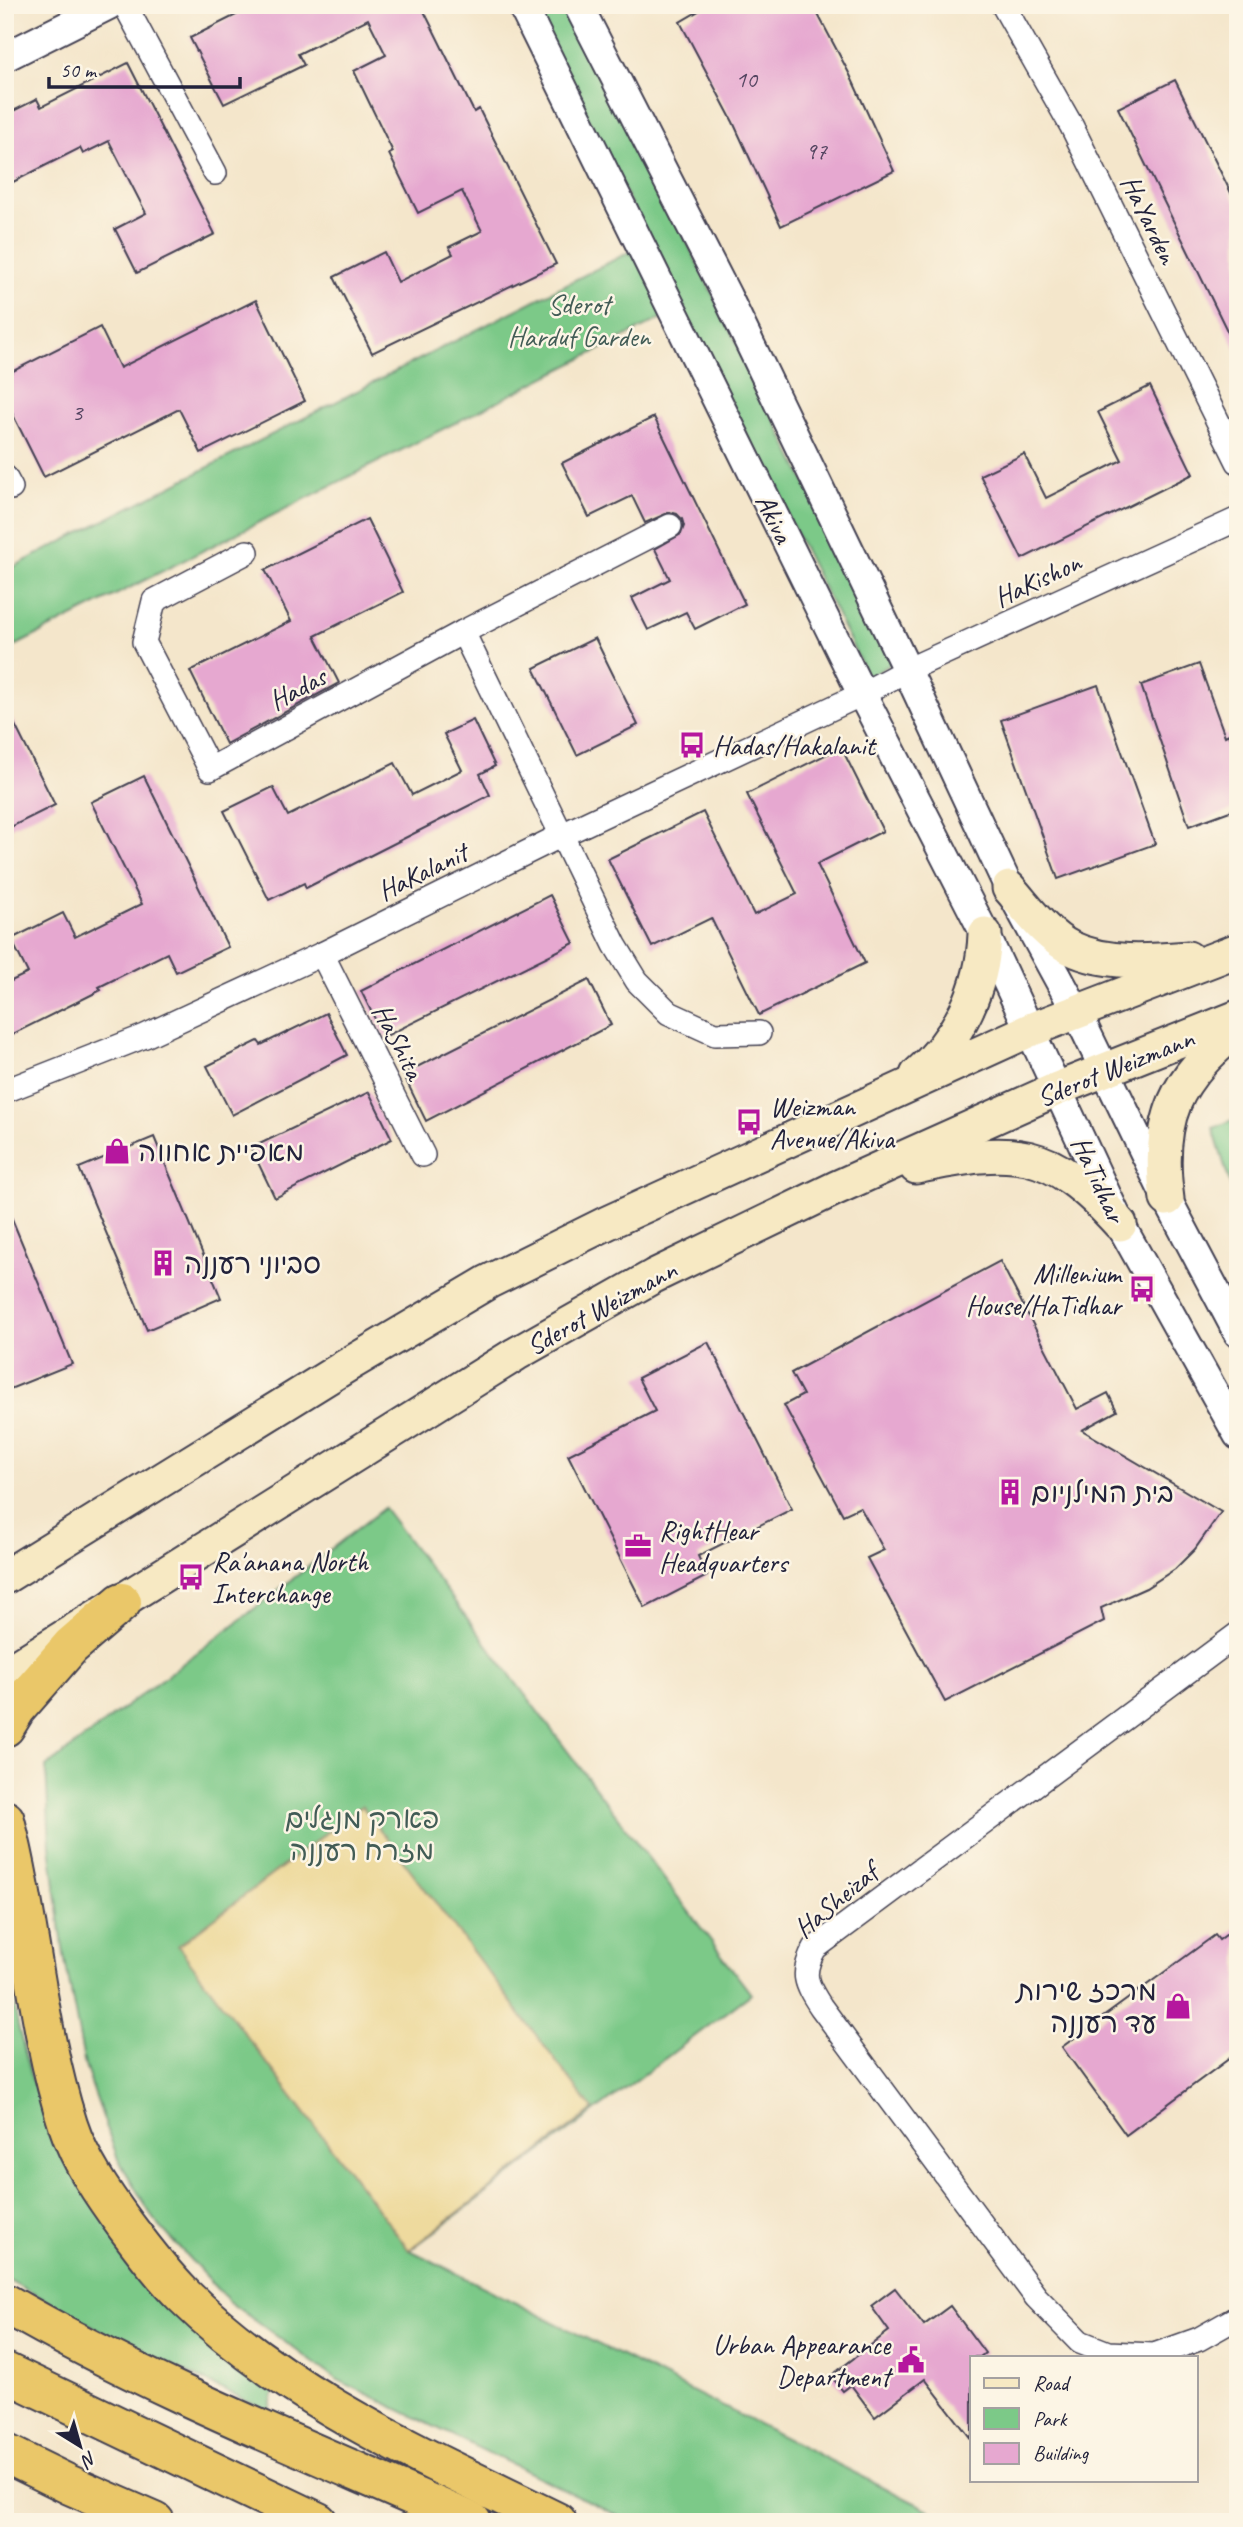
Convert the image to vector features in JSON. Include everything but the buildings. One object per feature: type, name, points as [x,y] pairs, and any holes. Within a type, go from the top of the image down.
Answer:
[{"type":"highway","points":[[5,1727],[16,1709],[71,1646],[121,1602]]},
{"type":"highway","points":[[5,1820],[18,1870],[43,2020],[69,2127],[107,2200],[150,2258],[183,2295],[217,2325],[250,2353],[304,2390],[338,2412],[557,2522]]},
{"type":"highway","points":[[5,2303],[52,2330],[167,2387],[472,2522]]},
{"type":"highway","points":[[5,2372],[318,2522]]},
{"type":"highway","points":[[5,2454],[155,2522]]},
{"type":"main road","points":[[1009,888],[1051,934],[1070,948],[1096,956],[1137,961],[1232,953]]},
{"type":"main road","points":[[905,1086],[929,1065],[968,1010],[978,985],[984,957],[985,934]]},
{"type":"main road","points":[[5,1577],[346,1366],[488,1282],[607,1223],[1030,1030],[1232,953]]},
{"type":"main road","name":"Sderot Weizmann","points":[[5,1674],[516,1354],[654,1276],[836,1188],[1057,1089],[1238,1017]]},
{"type":"main road","points":[[1167,1199],[1163,1144],[1167,1121],[1175,1100],[1207,1056],[1238,1029]]},
{"type":"main road","points":[[836,1188],[968,1156],[1005,1154],[1042,1161],[1072,1178],[1095,1196],[1119,1224]]},
{"type":"street","points":[[5,57],[109,5]]},
{"type":"street","points":[[125,5],[215,173]]},
{"type":"street","name":"Akiva","points":[[522,5],[862,694],[985,934],[1030,1030]]},
{"type":"street","name":"Akiva","points":[[578,5],[727,296],[1009,888],[1076,1011]]},
{"type":"street","name":"HaYarden","points":[[1003,5],[1071,125],[1238,462]]},
{"type":"street","name":"HaKishon","points":[[862,694],[907,670],[1238,519]]},
{"type":"street","name":"Hadas","points":[[247,552],[154,601],[144,642],[210,769],[463,632],[670,526]]},
{"type":"street","points":[[463,632],[615,945],[638,981],[668,1013],[715,1034],[759,1033]]},
{"type":"street","name":"HaKalanit","points":[[5,1091],[145,1036],[322,954],[562,835],[862,694]]},
{"type":"street","name":"HaShita","points":[[322,954],[423,1156]]},
{"type":"street","name":"HaTidhar","points":[[1076,1011],[1167,1199],[1238,1334]]},
{"type":"street","name":"HaTidhar","points":[[1030,1030],[1119,1224],[1238,1435]]},
{"type":"street","name":"HaSheizaf","points":[[1238,1634],[815,1948],[806,1963],[808,1987],[821,2007],[1036,2297],[1080,2342],[1108,2353],[1154,2355],[1199,2339],[1238,2317]]},
{"type":"green space","points":[[531,5],[570,5],[894,662],[868,677]]},
{"type":"green space","name":"Sderot Harduf Garden","points":[[641,246],[674,312],[5,651],[5,571]]},
{"type":"green space","points":[[1238,1118],[1238,1209],[1213,1128]]},
{"type":"green space","name":"פארק מנגלים מזרח רעננה","points":[[384,1508],[751,1994],[410,2250],[953,2522],[631,2522],[336,2379],[228,2301],[154,2220],[117,2157],[85,2066],[64,1955],[50,1846],[46,1767]]},
{"type":"green space","points":[[5,1954],[18,2026],[32,2080],[53,2134],[275,2386],[269,2412],[112,2337],[5,2278]]},
{"type":"sand","points":[[362,1806],[593,2110],[409,2250],[178,1946]]},
{"type":"place","name":"Hadas/Hakalanit","points":[[692,745]]},
{"type":"place","name":"Weizman Avenue/Akiva","points":[[749,1122]]},
{"type":"place","name":"מאפיית אחווה","points":[[117,1151]]},
{"type":"place","name":"סביוני רעננה","points":[[163,1263]]},
{"type":"place","name":"Millenium House/HaTidhar","points":[[1142,1289]]},
{"type":"place","name":"בית המילניום","points":[[1010,1492]]},
{"type":"place","name":"RightHear Headquarters","points":[[638,1546]]},
{"type":"place","name":"Ra'anana North Interchange","points":[[191,1577]]},
{"type":"place","name":"מרכז שירות עד רעננה","points":[[1178,2006]]},
{"type":"place","name":"Urban Appearance Department","points":[[911,2360]]}]
